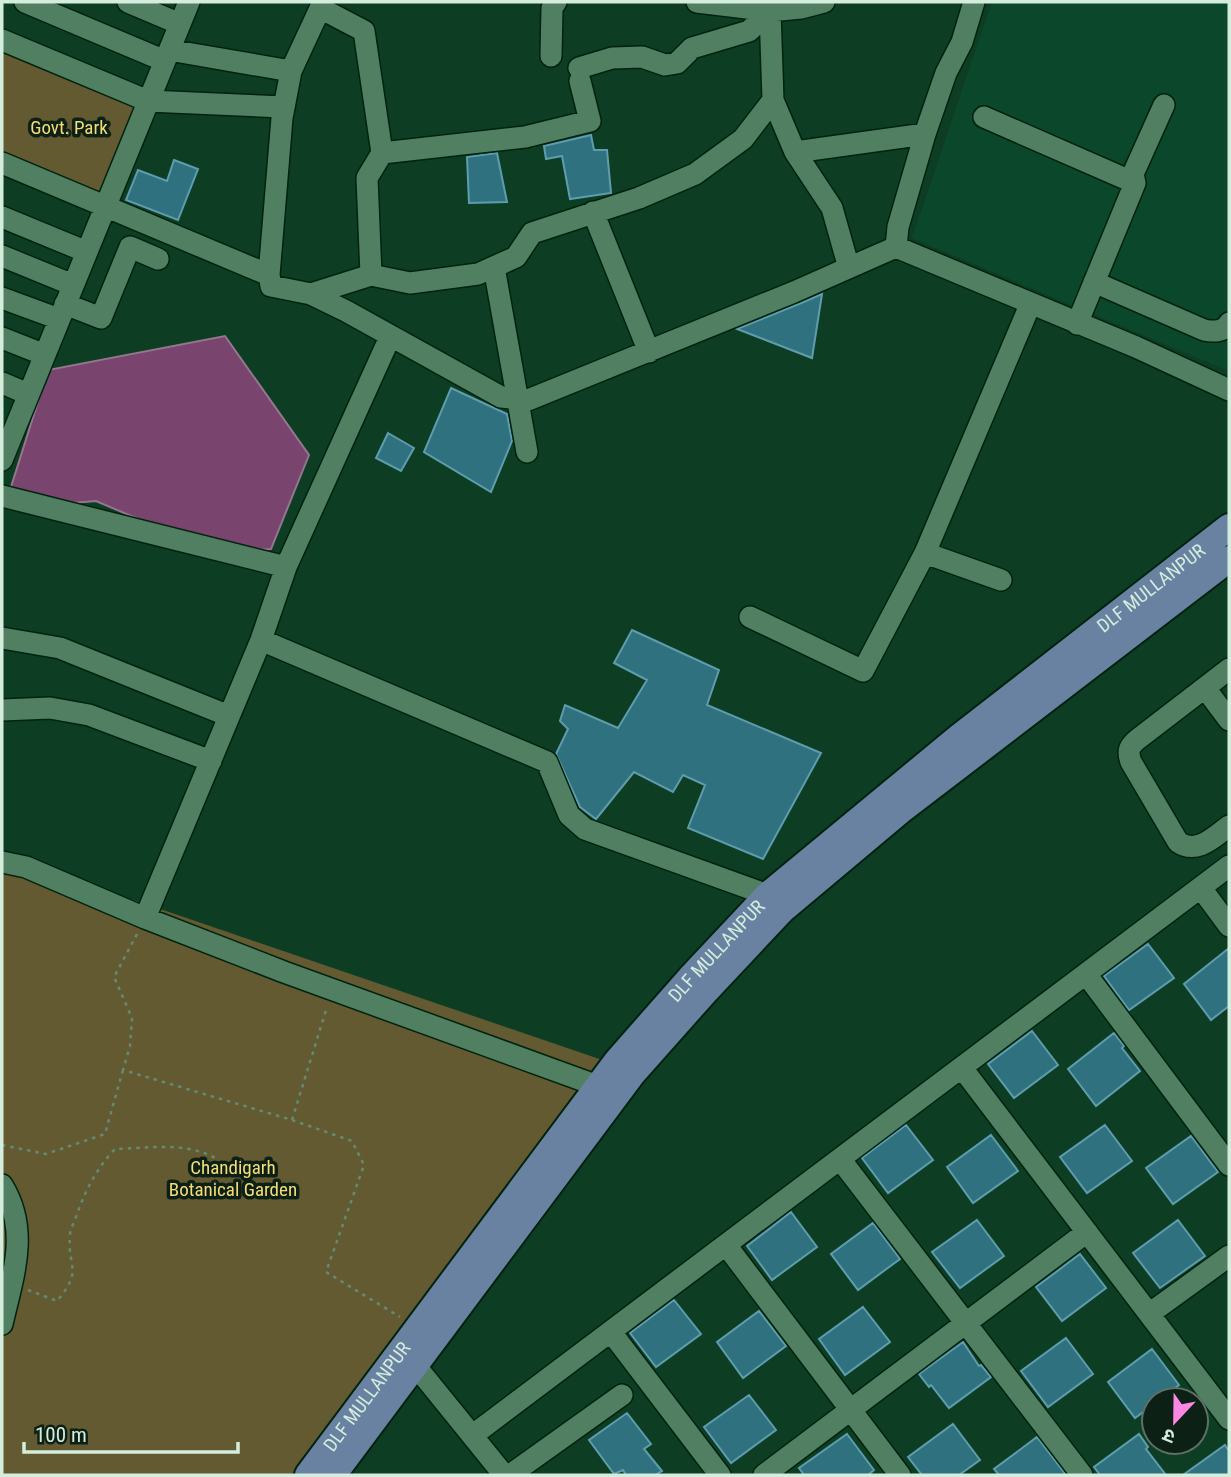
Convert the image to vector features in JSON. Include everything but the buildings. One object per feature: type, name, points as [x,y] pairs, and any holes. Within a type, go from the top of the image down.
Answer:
[{"type":"main road","name":"DLF MULLANPUR","points":[[333,1475],[409,1357],[418,1328],[617,1060],[768,895],[959,737],[1229,527]]},
{"type":"main road","name":"DLF MULLANPUR","points":[[308,1475],[409,1357],[633,1073],[782,910],[900,811],[1229,559]]},
{"type":"street","points":[[25,2],[167,55],[291,71]]},
{"type":"street","points":[[128,2],[180,24]]},
{"type":"street","points":[[2,460],[8,427],[28,394],[45,355],[189,2]]},
{"type":"street","points":[[551,56],[552,8],[556,2]]},
{"type":"street","points":[[697,2],[770,11],[801,8],[824,2]]},
{"type":"street","points":[[896,247],[898,227],[925,134],[946,73],[962,42],[974,2]]},
{"type":"street","points":[[270,281],[284,107],[291,71],[321,5],[363,32],[382,153],[367,178],[371,275]]},
{"type":"street","points":[[382,153],[525,137],[590,121],[580,74],[622,58],[642,57],[665,65],[677,63],[692,48],[749,31],[770,11]]},
{"type":"street","points":[[770,11],[773,100],[795,152],[832,208],[849,268]]},
{"type":"street","points":[[2,40],[148,101],[284,107]]},
{"type":"street","points":[[311,294],[371,275],[410,283],[478,274],[516,257],[532,233],[639,198],[695,174],[743,139],[773,100]]},
{"type":"street","points":[[1077,324],[1135,183],[1133,173],[1164,105]]},
{"type":"street","points":[[984,117],[1135,183]]},
{"type":"street","points":[[795,152],[925,134]]},
{"type":"street","points":[[2,163],[105,206],[270,281],[311,294],[501,397],[528,400],[649,352],[896,247],[1229,390]]},
{"type":"street","points":[[593,212],[649,352]]},
{"type":"street","points":[[2,217],[87,252]]},
{"type":"street","points":[[2,256],[66,303],[101,318],[130,247],[158,259]]},
{"type":"street","points":[[494,267],[527,452]]},
{"type":"street","points":[[1094,282],[1204,330],[1221,330],[1229,323]]},
{"type":"street","points":[[2,298],[66,303]]},
{"type":"street","points":[[750,617],[863,671],[925,553],[1030,305]]},
{"type":"street","points":[[145,918],[261,640],[286,567],[390,337]]},
{"type":"street","points":[[2,338],[45,355]]},
{"type":"street","points":[[2,383],[28,394]]},
{"type":"street","points":[[2,495],[286,567]]},
{"type":"street","points":[[925,553],[1001,580]]},
{"type":"street","points":[[2,638],[60,648],[229,716]]},
{"type":"street","points":[[261,640],[547,762],[569,815],[585,829],[768,895]]},
{"type":"street","points":[[1229,669],[1130,745],[1129,756],[1178,842],[1191,848],[1198,846],[1229,827]]},
{"type":"street","points":[[1205,688],[1229,720]]},
{"type":"street","points":[[2,710],[50,708],[89,715],[211,761]]},
{"type":"street","points":[[2,862],[26,867],[145,918],[332,990],[598,1086]]},
{"type":"street","points":[[473,1435],[1229,866]]},
{"type":"street","points":[[1201,888],[1229,926]]},
{"type":"street","points":[[1086,974],[1229,1165]]},
{"type":"street","points":[[962,1068],[1229,1419]]},
{"type":"street","points":[[841,1159],[1082,1475]]},
{"type":"street","points":[[2,1185],[18,1225],[17,1256],[2,1324]]},
{"type":"street","points":[[764,1475],[1087,1232]]},
{"type":"street","points":[[726,1245],[900,1475]]},
{"type":"street","points":[[1149,1314],[1229,1256]]},
{"type":"street","points":[[611,1332],[720,1475]]},
{"type":"street","points":[[409,1357],[504,1475]]},
{"type":"street","points":[[510,1475],[622,1395]]},
{"type":"path","points":[[2,1145],[46,1154],[105,1134],[130,1046],[132,1018],[114,977],[145,918]]},
{"type":"path","points":[[292,1120],[332,990]]},
{"type":"path","points":[[123,1070],[292,1120],[352,1141],[364,1165],[326,1272],[418,1328]]},
{"type":"path","points":[[11,1283],[57,1301],[71,1285],[74,1265],[70,1234],[84,1195],[99,1166],[115,1149],[192,1149],[217,1159],[241,1184]]},
{"type":"shaded area","points":[[992,2],[1229,2],[1229,371],[912,238]]},
{"type":"shaded area","points":[[225,336],[309,455],[271,549],[218,553],[96,501],[72,503],[10,490],[48,370]]},
{"type":"green space","name":"Govt. Park","points":[[2,40],[148,101],[107,202],[2,158]]},
{"type":"green space","name":"Chandigarh Botanical Garden","points":[[2,855],[614,1064],[291,1475],[2,1475]]}]
